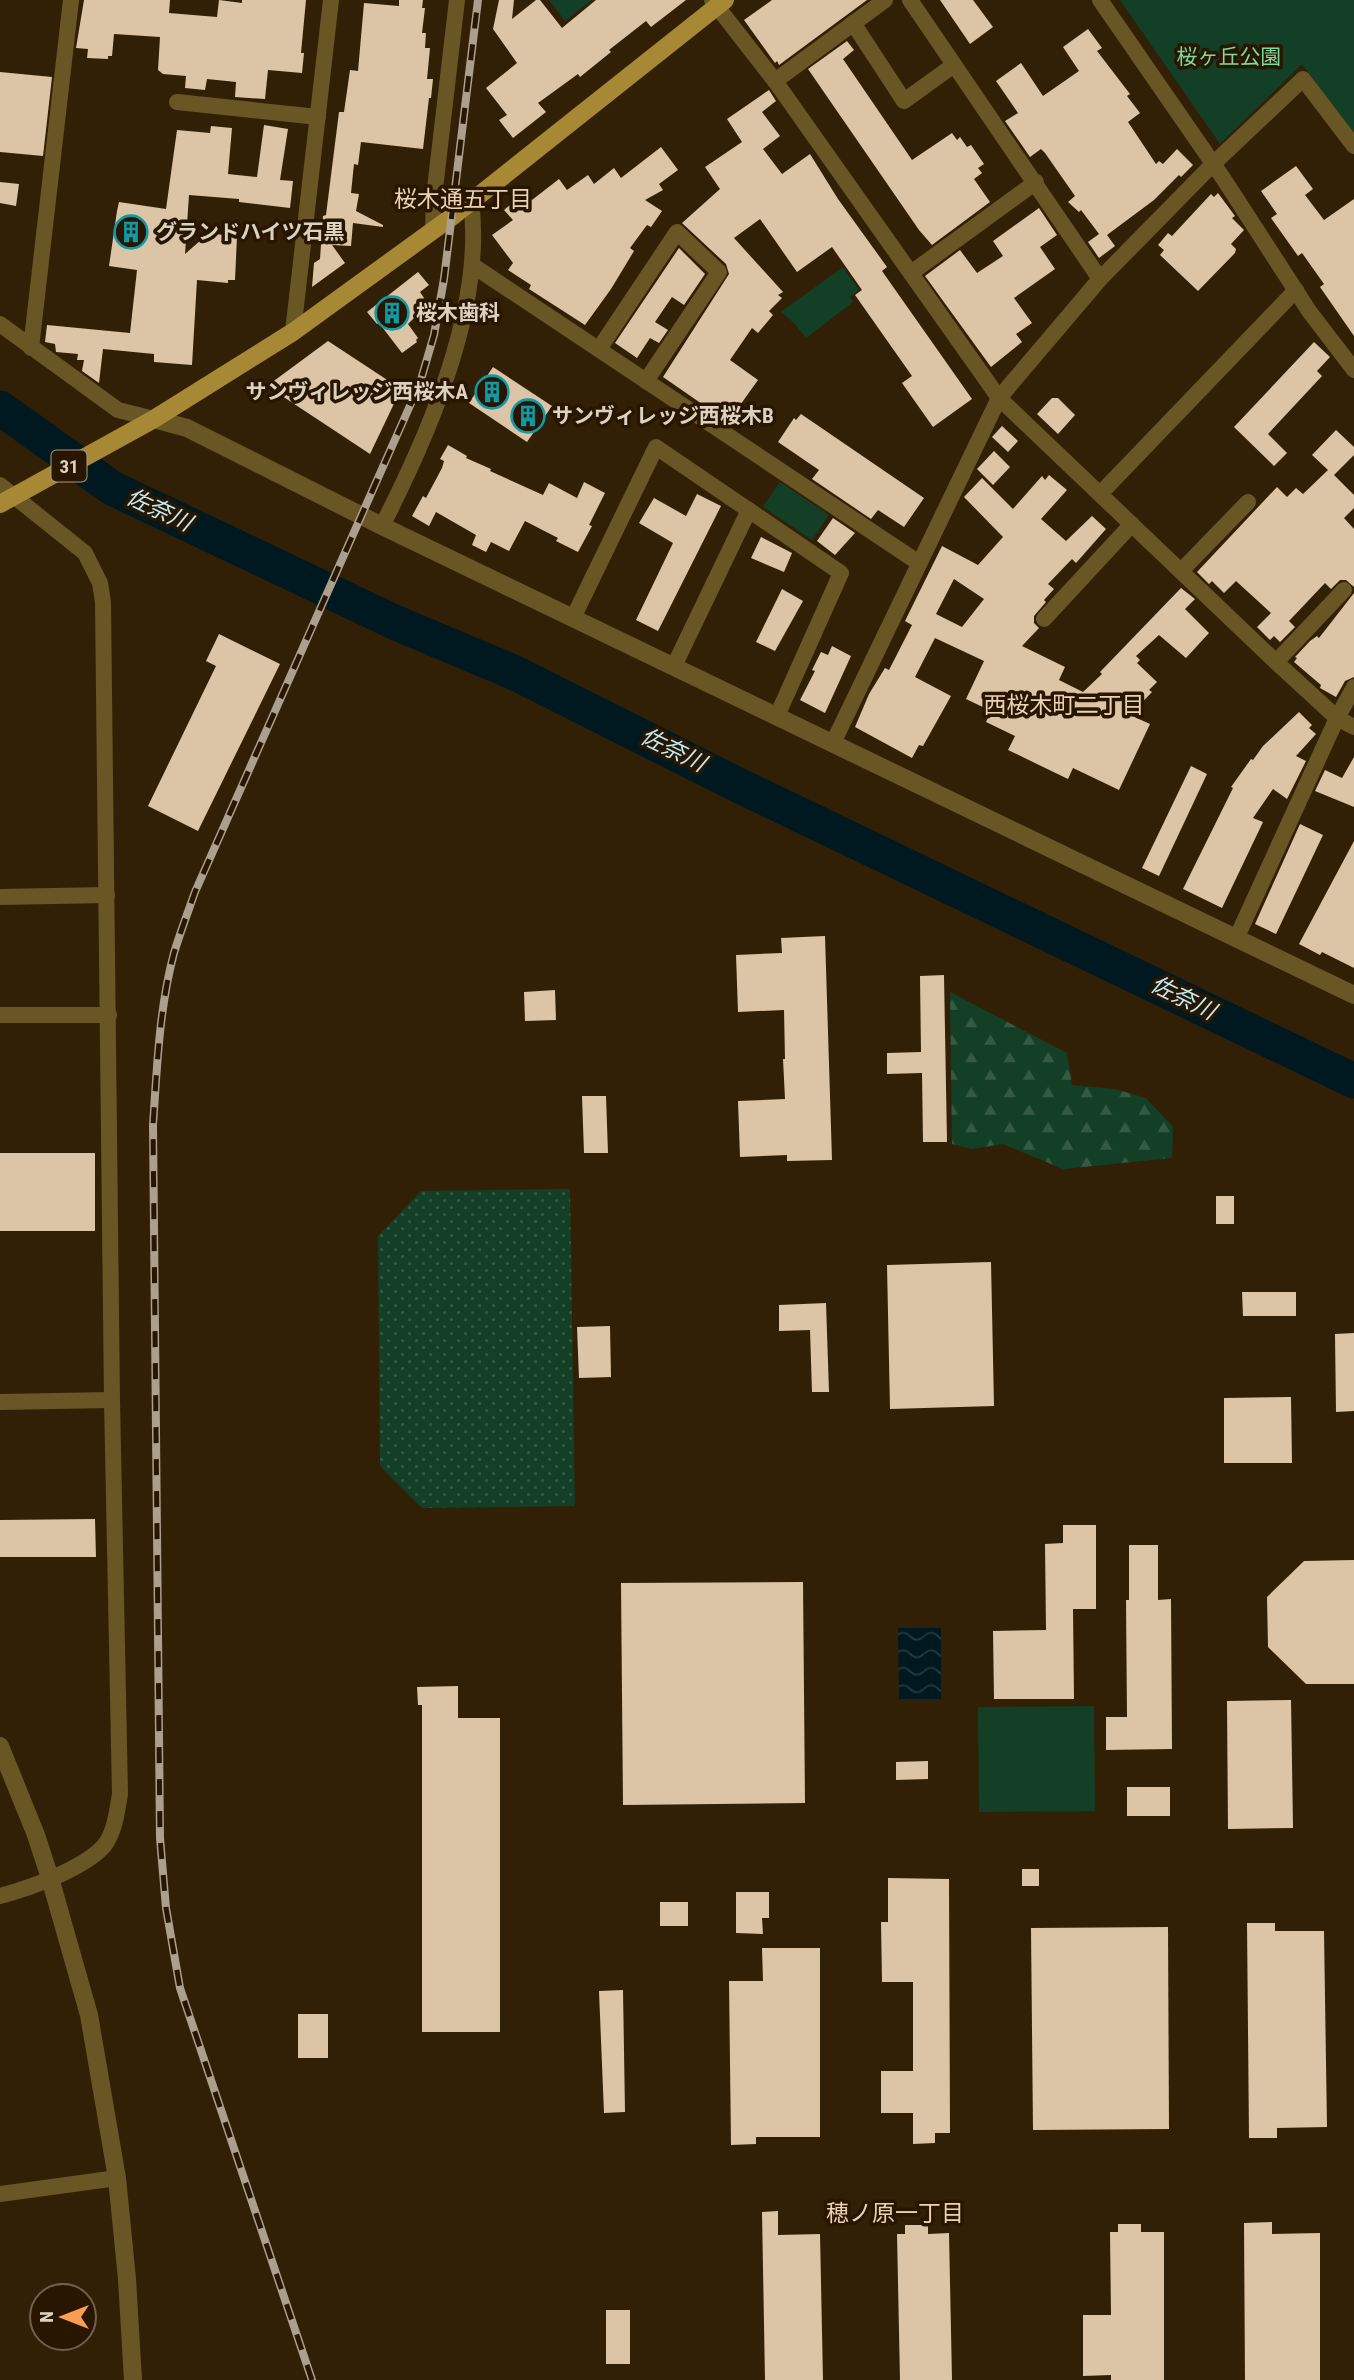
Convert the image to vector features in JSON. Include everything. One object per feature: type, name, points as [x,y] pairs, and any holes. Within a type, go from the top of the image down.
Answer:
[{"type":"main road","name":"31","points":[[4,496],[154,419],[293,332],[471,201],[718,2]]},
{"type":"street","points":[[31,348],[71,0]]},
{"type":"street","points":[[293,332],[331,0]]},
{"type":"street","points":[[433,230],[434,197],[457,0]]},
{"type":"street","points":[[775,81],[886,0]]},
{"type":"street","points":[[910,0],[1100,279]]},
{"type":"street","points":[[1100,0],[1296,290],[1354,370]]},
{"type":"street","points":[[718,2],[999,398],[1276,662],[1337,718],[1354,727]]},
{"type":"street","points":[[853,23],[904,101],[954,65]]},
{"type":"street","points":[[833,743],[999,398],[1100,279],[1213,164],[1303,79],[1354,146]]},
{"type":"street","points":[[177,102],[317,117]]},
{"type":"street","points":[[911,273],[1036,182]]},
{"type":"street","points":[[382,526],[443,389],[453,353],[472,265],[474,224],[471,201]]},
{"type":"street","points":[[599,349],[677,232],[719,272],[646,381]]},
{"type":"street","points":[[472,265],[919,563]]},
{"type":"street","points":[[1100,494],[1296,290]]},
{"type":"street","points":[[0,324],[118,410],[187,428],[382,526],[1354,995]]},
{"type":"street","points":[[573,618],[656,447],[841,573],[777,716]]},
{"type":"street","points":[[0,1895],[50,1878],[86,1861],[104,1845],[113,1829],[118,1803],[103,602],[100,583],[85,553],[4,496]]},
{"type":"street","points":[[1181,571],[1248,502]]},
{"type":"street","points":[[674,666],[749,510]]},
{"type":"street","points":[[1044,619],[1132,524]]},
{"type":"street","points":[[1276,662],[1344,590]]},
{"type":"street","points":[[1236,939],[1337,718],[1354,687]]},
{"type":"street","points":[[0,897],[107,895]]},
{"type":"street","points":[[0,1015],[109,1015]]},
{"type":"street","points":[[0,1402],[112,1400]]},
{"type":"street","points":[[0,1746],[50,1878],[89,2015],[117,2178],[133,2380]]},
{"type":"street","points":[[0,2194],[117,2178]]},
{"type":"green space","points":[[549,0],[592,0],[565,21]]},
{"type":"green space","name":"桜ヶ丘公園","points":[[1120,0],[1354,0],[1354,134],[1302,64],[1220,144]]},
{"type":"green space","points":[[843,267],[859,290],[850,297],[853,302],[806,338],[781,312]]},
{"type":"green space","points":[[780,482],[829,515],[812,540],[763,507]]},
{"type":"green space","points":[[950,992],[1067,1053],[1072,1085],[1115,1089],[1146,1098],[1173,1127],[1172,1158],[1063,1169],[1003,1144],[972,1149],[952,1144]]},
{"type":"green space","points":[[570,1189],[575,1506],[422,1508],[380,1466],[378,1236],[421,1191]]},
{"type":"green space","points":[[1094,1706],[1095,1811],[979,1812],[978,1707]]},
{"type":"water","points":[[898,1628],[941,1628],[941,1699],[899,1699]]},
{"type":"building","points":[[84,0],[170,0],[169,13],[217,17],[219,0],[242,3],[242,0],[306,0],[302,73],[268,70],[265,99],[235,97],[236,82],[207,79],[205,90],[185,88],[186,76],[163,74],[158,70],[160,37],[114,34],[112,56],[108,56],[108,59],[87,58],[88,49],[76,48]]},
{"type":"building","points":[[399,0],[423,0],[422,8],[425,8],[422,33],[426,33],[425,48],[430,48],[427,79],[433,79],[423,149],[361,142],[358,165],[354,164],[351,193],[359,194],[356,211],[383,227],[353,223],[351,246],[332,245],[345,263],[312,287],[314,263],[320,259],[323,216],[326,215],[339,112],[344,112],[350,70],[358,71],[364,3],[399,6]]},
{"type":"building","points":[[499,0],[514,0],[512,19],[536,0],[540,0],[562,28],[596,0],[686,0],[651,27],[646,21],[580,77],[578,74],[538,103],[546,112],[513,138],[499,120],[507,115],[486,88],[517,63],[493,29]]},
{"type":"building","points":[[772,0],[867,0],[779,65],[744,20]]},
{"type":"building","points":[[940,0],[973,0],[993,27],[970,44]]},
{"type":"building","points":[[1088,29],[1102,48],[1097,51],[1130,94],[1127,96],[1140,113],[1128,122],[1156,164],[1159,161],[1163,164],[1177,149],[1193,165],[1154,200],[1107,235],[1115,246],[1099,258],[1088,242],[1099,234],[1081,210],[1079,212],[1068,202],[1075,196],[1045,153],[1041,149],[1030,157],[1005,121],[1018,113],[996,81],[1021,63],[1043,96],[1079,71],[1063,47]]},
{"type":"building","points":[[847,41],[854,50],[843,59],[912,160],[952,133],[957,140],[960,137],[967,147],[971,145],[984,164],[978,168],[982,173],[974,179],[990,202],[932,245],[808,69]]},
{"type":"building","points":[[0,72],[52,77],[43,156],[0,152]]},
{"type":"building","points":[[769,90],[776,101],[762,112],[780,136],[763,149],[782,174],[810,154],[838,199],[887,267],[882,271],[972,399],[933,427],[902,383],[912,376],[855,295],[862,290],[832,247],[797,272],[760,219],[734,238],[783,292],[778,295],[782,298],[769,311],[773,315],[758,333],[752,328],[730,360],[758,380],[728,422],[663,377],[729,274],[726,264],[682,223],[720,189],[705,167],[742,142],[727,119]]},
{"type":"building","points":[[264,125],[288,129],[280,180],[293,181],[290,208],[239,202],[239,199],[189,195],[185,254],[209,233],[237,237],[235,280],[228,280],[228,283],[197,280],[192,365],[154,362],[154,354],[103,349],[99,383],[82,371],[84,360],[77,360],[78,354],[56,352],[55,344],[45,342],[47,325],[130,333],[137,270],[109,266],[119,202],[166,209],[177,130],[210,133],[211,126],[232,128],[228,174],[257,177]]},
{"type":"building","points":[[661,147],[678,170],[659,184],[663,190],[645,200],[662,211],[651,227],[647,225],[630,248],[634,251],[585,325],[529,289],[531,285],[508,270],[513,263],[492,235],[513,220],[504,210],[526,192],[532,200],[559,179],[567,190],[588,175],[594,184],[614,168],[621,178]]},
{"type":"building","points":[[1296,166],[1313,189],[1305,195],[1324,220],[1354,199],[1354,336],[1320,287],[1324,284],[1302,253],[1298,256],[1271,218],[1277,214],[1261,191]]},
{"type":"building","points":[[0,182],[19,184],[16,206],[0,203]]},
{"type":"building","points":[[1218,193],[1235,216],[1232,218],[1244,230],[1231,244],[1236,249],[1235,253],[1198,291],[1160,255],[1164,250],[1158,245],[1168,233],[1172,236],[1211,194],[1214,197]]},
{"type":"building","points":[[1039,208],[1057,235],[1040,247],[1055,269],[1014,298],[1032,323],[1016,334],[1022,342],[991,367],[925,276],[960,250],[977,273],[1003,256],[993,241]]},
{"type":"building","points":[[679,248],[705,274],[684,305],[672,297],[655,322],[668,330],[659,343],[650,338],[637,358],[615,343]]},
{"type":"building","name":"桜木歯科","points":[[418,272],[429,285],[420,292],[424,298],[419,302],[424,308],[408,324],[418,338],[417,342],[402,353],[367,312]]},
{"type":"building","points":[[328,341],[401,389],[370,454],[267,386]]},
{"type":"building","points":[[1314,342],[1330,357],[1317,371],[1322,376],[1268,434],[1287,453],[1274,466],[1234,427]]},
{"type":"building","points":[[493,367],[552,406],[527,442],[469,403]]},
{"type":"building","points":[[1052,398],[1058,398],[1075,415],[1058,434],[1037,414]]},
{"type":"building","points":[[801,414],[924,498],[904,527],[878,510],[871,519],[812,479],[819,470],[778,442],[794,418],[796,420]]},
{"type":"building","points":[[1002,426],[1018,441],[1008,452],[992,437]]},
{"type":"building","points":[[1336,430],[1354,447],[1354,455],[1334,475],[1354,495],[1354,508],[1344,518],[1354,529],[1354,587],[1346,580],[1340,580],[1331,589],[1325,583],[1289,621],[1295,627],[1280,642],[1274,636],[1270,640],[1257,627],[1271,613],[1236,581],[1224,593],[1212,581],[1209,584],[1197,572],[1277,487],[1287,497],[1296,488],[1303,494],[1328,470],[1312,455]]},
{"type":"building","points":[[448,445],[467,456],[466,458],[491,469],[490,471],[543,495],[549,483],[577,498],[584,482],[605,493],[578,552],[525,521],[509,551],[491,542],[486,552],[472,545],[476,535],[436,512],[429,526],[412,516],[423,496],[426,498],[442,468],[444,461],[440,459]]},
{"type":"building","points":[[994,451],[1010,467],[993,485],[977,469]]},
{"type":"building","points":[[1049,475],[1067,490],[1041,519],[1066,541],[1092,516],[1106,529],[1076,563],[1072,559],[1048,584],[1054,589],[1034,616],[1034,623],[1039,628],[1022,646],[1065,667],[1059,680],[1083,692],[1181,588],[1195,599],[1185,609],[1209,633],[1186,658],[1159,635],[1136,656],[1140,660],[1137,663],[1157,682],[1149,690],[1152,692],[1130,715],[1150,724],[1119,790],[1073,768],[1068,779],[1008,750],[1015,736],[986,722],[991,711],[966,699],[984,661],[935,638],[915,677],[951,696],[923,746],[919,745],[912,758],[855,727],[869,694],[885,668],[889,670],[912,625],[905,621],[942,546],[978,565],[1003,537],[964,497],[982,478],[1013,509],[1042,476],[1045,480]],"holes":[[[954,579],[984,599],[962,627],[936,614]]]},
{"type":"building","points":[[697,494],[721,506],[658,631],[636,620],[673,543],[639,523],[654,498],[686,516]]},
{"type":"building","points":[[833,518],[855,533],[835,555],[817,541]]},
{"type":"building","points":[[761,537],[792,553],[784,572],[751,558]]},
{"type":"building","points":[[782,589],[803,601],[775,651],[756,642]]},
{"type":"building","points":[[1354,593],[1354,677],[1345,681],[1336,697],[1320,688],[1321,685],[1294,662],[1297,658],[1295,657],[1310,641],[1317,636],[1319,638]]},
{"type":"building","points":[[219,634],[280,664],[198,831],[148,806],[216,666],[206,661]]},
{"type":"building","points":[[832,646],[851,656],[825,713],[800,700],[815,671],[812,670],[821,652],[828,655]]},
{"type":"building","points":[[1299,712],[1312,725],[1309,728],[1316,734],[1296,756],[1306,761],[1287,799],[1273,789],[1253,818],[1263,822],[1222,908],[1183,889],[1233,788],[1231,787],[1251,759],[1253,760],[1263,746]]},
{"type":"building","points":[[1354,757],[1354,807],[1315,791],[1325,770],[1342,778]]},
{"type":"building","points":[[1191,766],[1207,774],[1159,876],[1142,868]]},
{"type":"building","points":[[1300,824],[1323,835],[1276,934],[1255,924]]},
{"type":"building","points":[[1354,841],[1354,968],[1299,944]]},
{"type":"building","points":[[825,936],[832,1160],[787,1161],[787,1155],[740,1157],[738,1101],[785,1099],[785,1059],[784,1010],[738,1012],[736,955],[782,953],[781,938]]},
{"type":"building","points":[[944,975],[947,1142],[923,1142],[922,1073],[887,1074],[887,1053],[921,1052],[920,976]]},
{"type":"building","points":[[555,990],[556,1020],[525,1021],[524,992]]},
{"type":"building","points":[[582,1096],[606,1096],[608,1153],[584,1153]]},
{"type":"building","points":[[0,1153],[95,1153],[95,1231],[0,1231]]},
{"type":"building","points":[[1216,1196],[1234,1196],[1234,1224],[1216,1224]]},
{"type":"building","points":[[991,1262],[994,1406],[890,1409],[887,1265]]},
{"type":"building","points":[[1242,1292],[1296,1292],[1296,1316],[1243,1316]]},
{"type":"building","points":[[826,1303],[829,1392],[812,1392],[810,1330],[779,1331],[779,1305]]},
{"type":"building","points":[[610,1326],[611,1377],[579,1378],[577,1327]]},
{"type":"building","points":[[1354,1333],[1354,1411],[1336,1412],[1335,1334]]},
{"type":"building","points":[[1291,1397],[1292,1463],[1224,1463],[1224,1398]]},
{"type":"building","points":[[95,1519],[96,1557],[0,1557],[0,1520]]},
{"type":"building","points":[[1063,1525],[1096,1525],[1096,1609],[1073,1609],[1074,1699],[994,1699],[993,1631],[1046,1630],[1045,1544],[1063,1543]]},
{"type":"building","points":[[1129,1545],[1158,1545],[1158,1600],[1171,1599],[1172,1749],[1106,1750],[1106,1717],[1127,1717],[1126,1600],[1129,1600]]},
{"type":"building","points":[[1354,1560],[1354,1684],[1306,1684],[1268,1647],[1267,1597],[1304,1561]]},
{"type":"building","points":[[803,1582],[805,1803],[623,1805],[621,1583]]},
{"type":"building","points":[[458,1686],[458,1718],[500,1718],[500,2032],[422,2032],[422,1705],[418,1705],[417,1687]]},
{"type":"building","points":[[1291,1700],[1293,1828],[1228,1829],[1227,1701]]},
{"type":"building","points":[[928,1761],[928,1779],[896,1780],[896,1762]]},
{"type":"building","points":[[1127,1787],[1170,1787],[1170,1816],[1127,1816]]},
{"type":"building","points":[[1022,1869],[1039,1869],[1039,1886],[1022,1886]]},
{"type":"building","points":[[888,1878],[949,1879],[950,2133],[935,2133],[935,2143],[913,2144],[913,2113],[881,2113],[881,2071],[913,2071],[913,1982],[882,1982],[881,1922],[888,1922]]},
{"type":"building","points":[[736,1892],[769,1892],[769,1918],[762,1918],[763,1934],[736,1933]]},
{"type":"building","points":[[660,1902],[688,1902],[688,1926],[660,1926]]},
{"type":"building","points":[[1247,1923],[1275,1923],[1275,1931],[1324,1931],[1327,2127],[1277,2128],[1277,2138],[1249,2138]]},
{"type":"building","points":[[1168,1927],[1169,2129],[1033,2130],[1031,1928]]},
{"type":"building","points":[[762,1948],[820,1948],[820,2137],[756,2137],[756,2144],[731,2145],[729,1981],[763,1981]]},
{"type":"building","points":[[623,1990],[625,2112],[604,2113],[599,1991]]},
{"type":"building","points":[[298,2014],[328,2014],[328,2058],[298,2058]]},
{"type":"building","points":[[778,2211],[778,2235],[820,2234],[823,2380],[765,2380],[762,2212]]},
{"type":"building","points":[[1272,2222],[1272,2234],[1320,2233],[1320,2380],[1245,2380],[1244,2223]]},
{"type":"building","points":[[1118,2224],[1141,2224],[1141,2232],[1164,2232],[1164,2380],[1111,2380],[1111,2375],[1083,2376],[1083,2315],[1111,2315],[1110,2232],[1118,2232]]},
{"type":"building","points":[[905,2225],[928,2225],[928,2234],[949,2233],[952,2380],[900,2380],[897,2234],[905,2234]]},
{"type":"building","points":[[606,2310],[630,2310],[630,2364],[606,2364]]},
{"type":"waterway","name":"佐奈川","points":[[0,408],[112,488],[394,622],[513,672],[738,785],[1354,1081]]},
{"type":"railway","points":[[312,2380],[180,1988],[166,1908],[160,1838],[153,1125],[162,1017],[176,945],[195,892],[420,383],[434,335],[444,279],[478,0]]},
{"type":"place","name":"グランドハイツ石黒","points":[[131,232]]},
{"type":"place","name":"桜木歯科","points":[[392,313]]},
{"type":"place","name":"サンヴィレッジ西桜木A","points":[[492,392]]},
{"type":"place","name":"サンヴィレッジ西桜木B","points":[[528,416]]},
{"type":"district","name":"桜木通五丁目","points":[[463,199]]},
{"type":"district","name":"西桜木町二丁目","points":[[1064,705]]},
{"type":"district","name":"穂ノ原一丁目","points":[[895,2213]]}]
